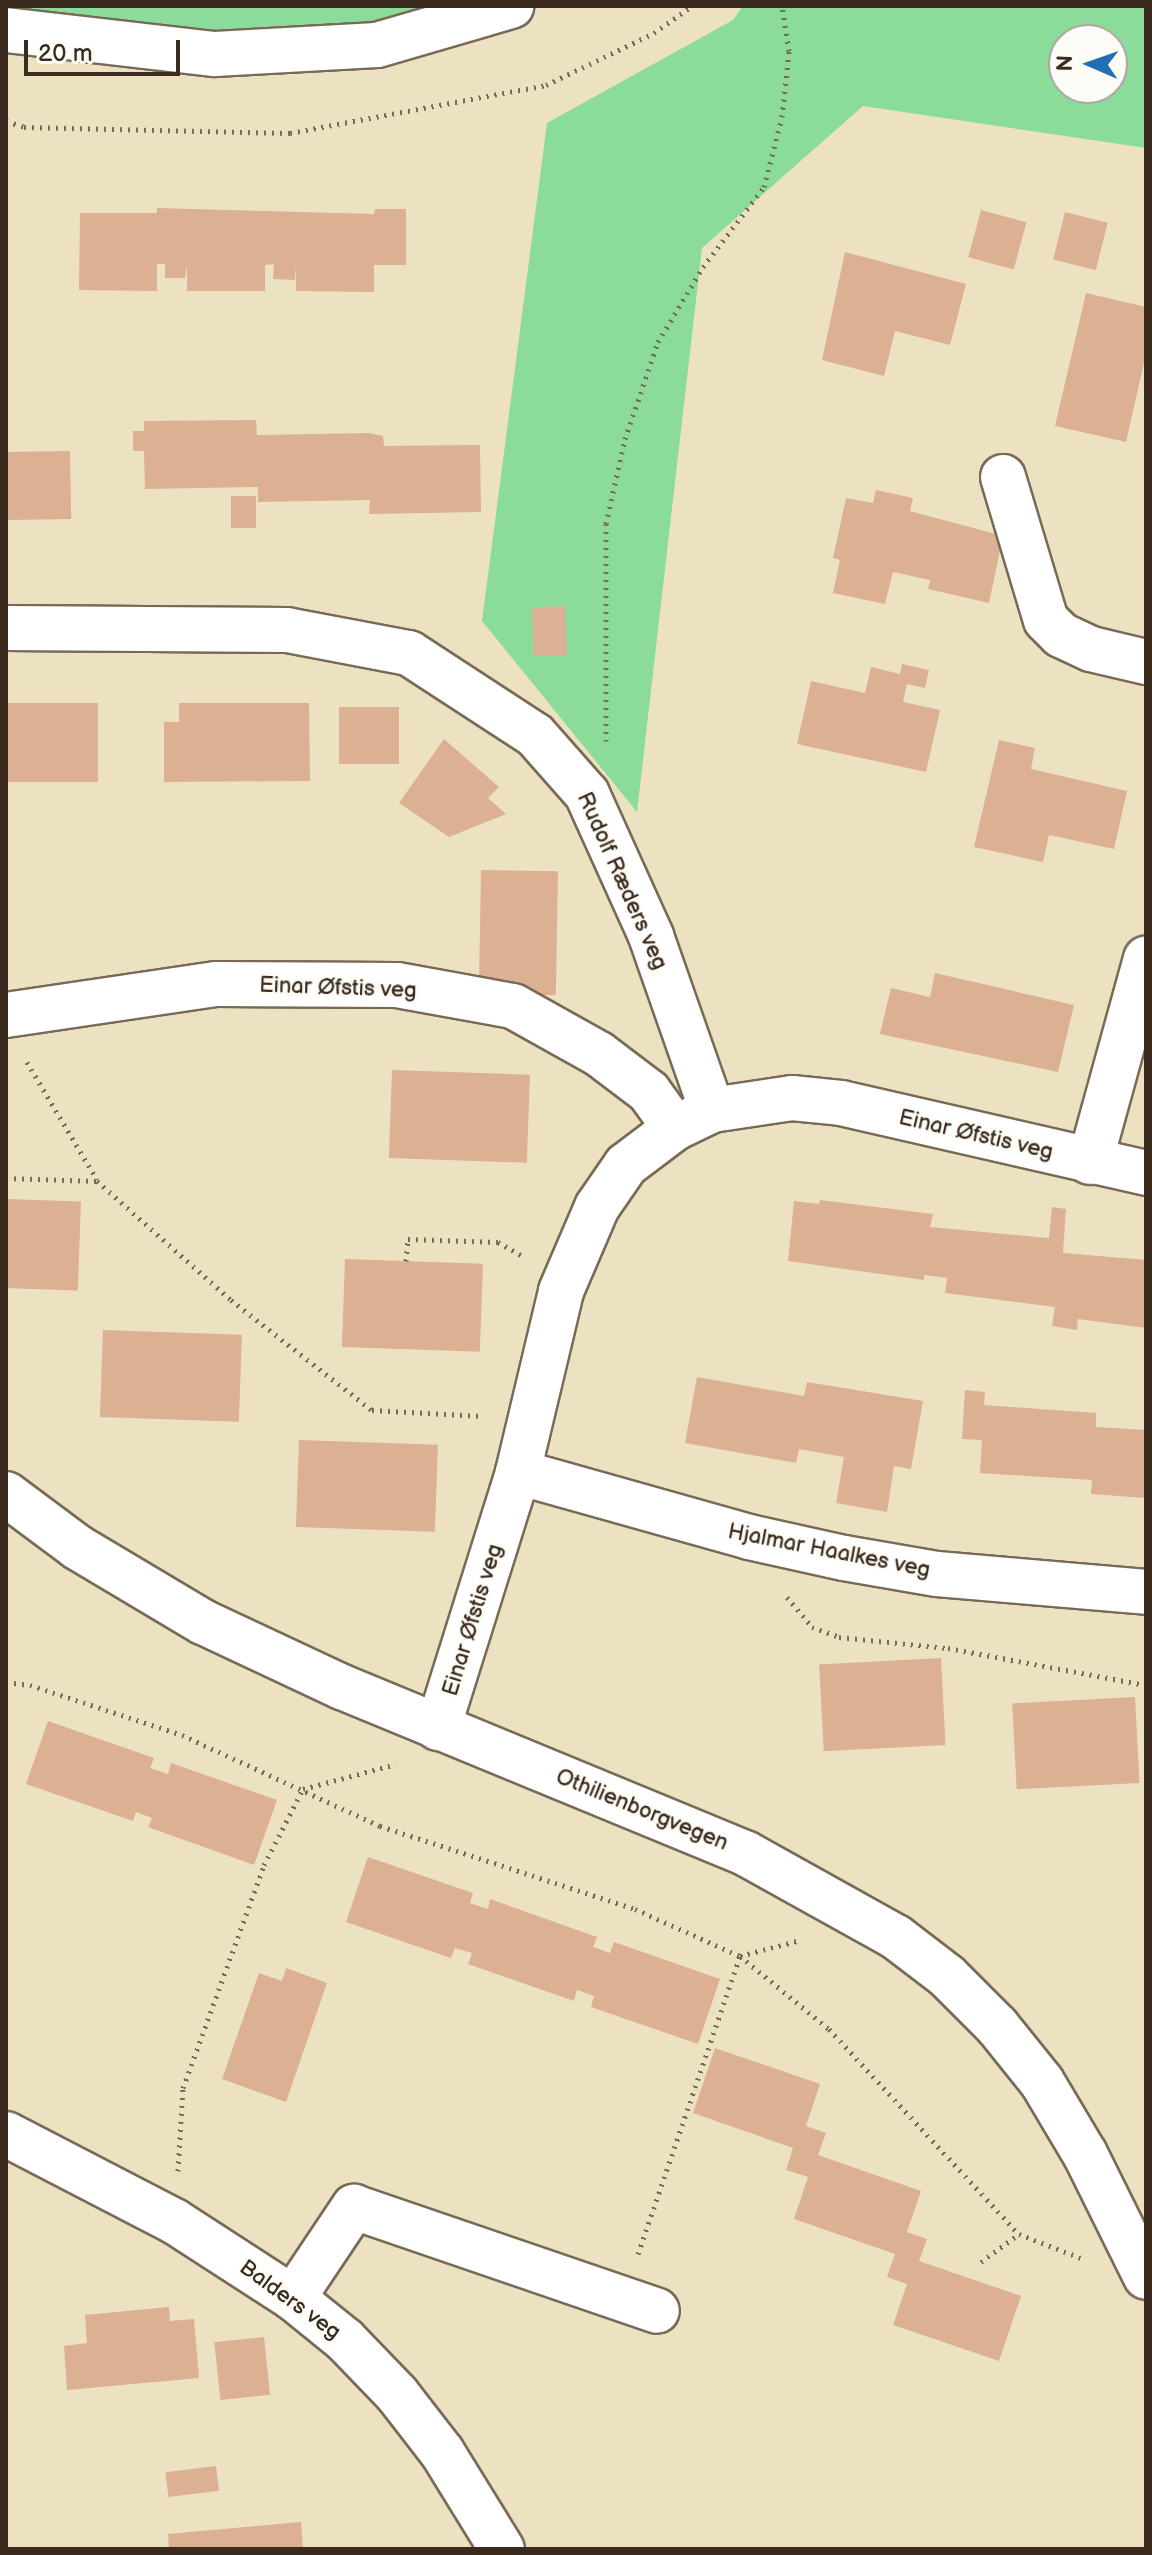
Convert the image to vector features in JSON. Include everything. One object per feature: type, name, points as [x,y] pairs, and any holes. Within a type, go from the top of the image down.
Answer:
[{"type":"street","points":[[6,30],[215,54],[377,45],[511,6]]},
{"type":"street","points":[[1003,477],[1046,620],[1061,635],[1091,649],[1146,662]]},
{"type":"street","name":"Rudolf Ræders veg","points":[[6,628],[287,630],[409,653],[535,735],[587,794],[651,936],[694,1119]]},
{"type":"street","points":[[1090,1162],[1146,959]]},
{"type":"street","name":"Einar Øfstis veg","points":[[14,1034],[216,984],[397,985],[513,1006],[599,1054],[649,1092],[694,1119]]},
{"type":"street","name":"Einar Øfstis veg","points":[[438,1728],[518,1472],[574,1254],[597,1207],[626,1165],[694,1119],[792,1098],[841,1103],[1146,1173]]},
{"type":"street","name":"Hjalmar Haalkes veg","points":[[518,1472],[749,1537],[937,1574],[1146,1592]]},
{"type":"street","name":"Othilienborgvegen","points":[[6,1494],[77,1547],[203,1622],[438,1728],[745,1853],[830,1897],[947,1976],[997,2026],[1042,2082],[1085,2154],[1146,2277]]},
{"type":"street","name":"Balders veg","points":[[6,2134],[174,2221],[293,2298],[345,2340],[397,2394],[442,2452],[502,2549]]},
{"type":"street","points":[[293,2298],[354,2207],[640,2305]]},
{"type":"path","points":[[6,121],[24,127],[290,133],[546,85],[654,33],[692,6]]},
{"type":"path","points":[[587,794],[606,741],[606,524],[625,439],[658,342],[703,267],[764,187],[789,51],[782,6]]},
{"type":"path","points":[[14,1034],[97,1181],[231,1300],[372,1410],[531,1419]]},
{"type":"path","points":[[6,1178],[97,1181]]},
{"type":"path","points":[[406,1261],[408,1239],[498,1242],[527,1258],[574,1254]]},
{"type":"path","points":[[749,1537],[768,1575],[823,1633],[948,1648],[1146,1685]]},
{"type":"path","points":[[6,1682],[30,1685],[182,1735],[380,1826],[635,1909],[740,1956],[829,2029],[1019,2234],[1090,2262]]},
{"type":"path","points":[[174,2221],[183,2088],[264,1865],[303,1789],[402,1762]]},
{"type":"path","points":[[740,1956],[809,1938]]},
{"type":"path","points":[[640,2305],[740,1956]]},
{"type":"path","points":[[981,2262],[1019,2234]]},
{"type":"green space","points":[[8,6],[467,6],[410,24],[256,39]]},
{"type":"green space","points":[[743,6],[1146,6],[1146,148],[863,106],[702,248],[637,812],[482,621],[547,123],[733,20]]},
{"type":"building","points":[[157,208],[374,214],[375,209],[406,209],[406,265],[374,265],[374,292],[296,291],[296,265],[295,280],[273,279],[274,264],[265,265],[265,291],[187,291],[187,265],[185,278],[165,278],[165,264],[157,264],[157,291],[79,290],[80,213],[157,213]]},
{"type":"building","points":[[981,210],[1026,222],[1014,269],[968,257]]},
{"type":"building","points":[[1065,212],[1108,223],[1096,270],[1053,260]]},
{"type":"building","points":[[845,252],[966,284],[950,345],[895,331],[884,376],[822,360]]},
{"type":"building","points":[[1086,293],[1146,307],[1146,354],[1126,442],[1055,426]]},
{"type":"building","points":[[256,420],[257,435],[369,433],[383,436],[384,446],[480,445],[481,512],[369,514],[370,500],[258,502],[258,487],[145,489],[144,451],[133,451],[133,431],[144,431],[144,421]]},
{"type":"building","points":[[70,451],[71,519],[7,520],[6,452]]},
{"type":"building","points":[[876,490],[913,498],[910,511],[1003,536],[989,603],[928,589],[930,580],[893,572],[885,604],[833,593],[840,560],[833,558],[846,498],[873,503]]},
{"type":"building","points":[[231,496],[256,496],[256,528],[231,528]]},
{"type":"building","points":[[565,606],[567,655],[534,656],[532,607]]},
{"type":"building","points":[[902,664],[929,670],[925,688],[907,684],[903,702],[940,710],[926,772],[797,744],[811,681],[865,693],[871,667],[900,674]]},
{"type":"building","points":[[6,703],[98,703],[98,782],[6,782]]},
{"type":"building","points":[[179,703],[309,703],[310,781],[164,782],[164,722],[179,722]]},
{"type":"building","points":[[339,707],[399,707],[399,764],[339,764]]},
{"type":"building","points":[[444,739],[499,787],[488,798],[506,814],[449,837],[399,803]]},
{"type":"building","points":[[999,740],[1035,748],[1031,769],[1127,791],[1114,849],[1049,835],[1043,862],[974,847]]},
{"type":"building","points":[[481,870],[558,871],[556,995],[479,994]]},
{"type":"building","points":[[935,973],[1074,1005],[1058,1072],[880,1034],[891,988],[930,997]]},
{"type":"building","points":[[392,1070],[530,1075],[527,1163],[389,1158]]},
{"type":"building","points":[[6,1199],[81,1202],[78,1291],[6,1288]]},
{"type":"building","points":[[820,1200],[933,1214],[930,1227],[1049,1238],[1052,1207],[1066,1209],[1063,1253],[1146,1260],[1146,1328],[1078,1319],[1077,1330],[1052,1326],[1055,1307],[945,1293],[947,1278],[924,1275],[924,1280],[788,1261],[794,1201],[819,1204]]},
{"type":"building","points":[[345,1259],[483,1264],[480,1352],[342,1347]]},
{"type":"building","points":[[103,1330],[242,1335],[239,1422],[100,1417]]},
{"type":"building","points":[[697,1377],[804,1396],[807,1382],[923,1401],[911,1469],[894,1466],[887,1512],[836,1503],[844,1457],[799,1449],[796,1463],[685,1443]]},
{"type":"building","points":[[965,1390],[985,1392],[984,1405],[1096,1413],[1096,1427],[1146,1430],[1146,1498],[1091,1494],[1092,1480],[980,1473],[982,1440],[962,1439]]},
{"type":"building","points":[[299,1440],[438,1445],[435,1532],[296,1527]]},
{"type":"building","points":[[941,1658],[946,1745],[824,1751],[819,1664]]},
{"type":"building","points":[[1135,1697],[1140,1783],[1017,1789],[1012,1703]]},
{"type":"building","points":[[48,1721],[154,1758],[150,1768],[168,1774],[171,1763],[277,1800],[254,1865],[148,1827],[152,1818],[136,1812],[133,1821],[26,1784]]},
{"type":"building","points":[[368,1857],[473,1893],[470,1903],[488,1909],[490,1899],[597,1937],[593,1947],[610,1953],[614,1942],[720,1979],[698,2044],[591,2007],[594,1996],[577,1990],[574,2001],[468,1964],[472,1953],[455,1948],[451,1958],[346,1922]]},
{"type":"building","points":[[286,1968],[327,1983],[286,2102],[222,2079],[259,1973],[282,1981]]},
{"type":"building","points":[[715,2048],[820,2084],[806,2126],[826,2133],[818,2155],[921,2191],[907,2232],[927,2239],[919,2261],[1021,2296],[999,2361],[893,2325],[907,2284],[887,2277],[895,2254],[794,2219],[808,2177],[786,2170],[793,2148],[693,2113]]},
{"type":"building","points":[[169,2307],[170,2321],[194,2319],[199,2378],[67,2390],[64,2346],[87,2343],[85,2315]]},
{"type":"building","points":[[264,2337],[270,2395],[220,2400],[214,2342]]},
{"type":"building","points":[[216,2466],[219,2491],[168,2497],[165,2472]]},
{"type":"building","points":[[301,2522],[303,2549],[169,2549],[168,2534]]}]
